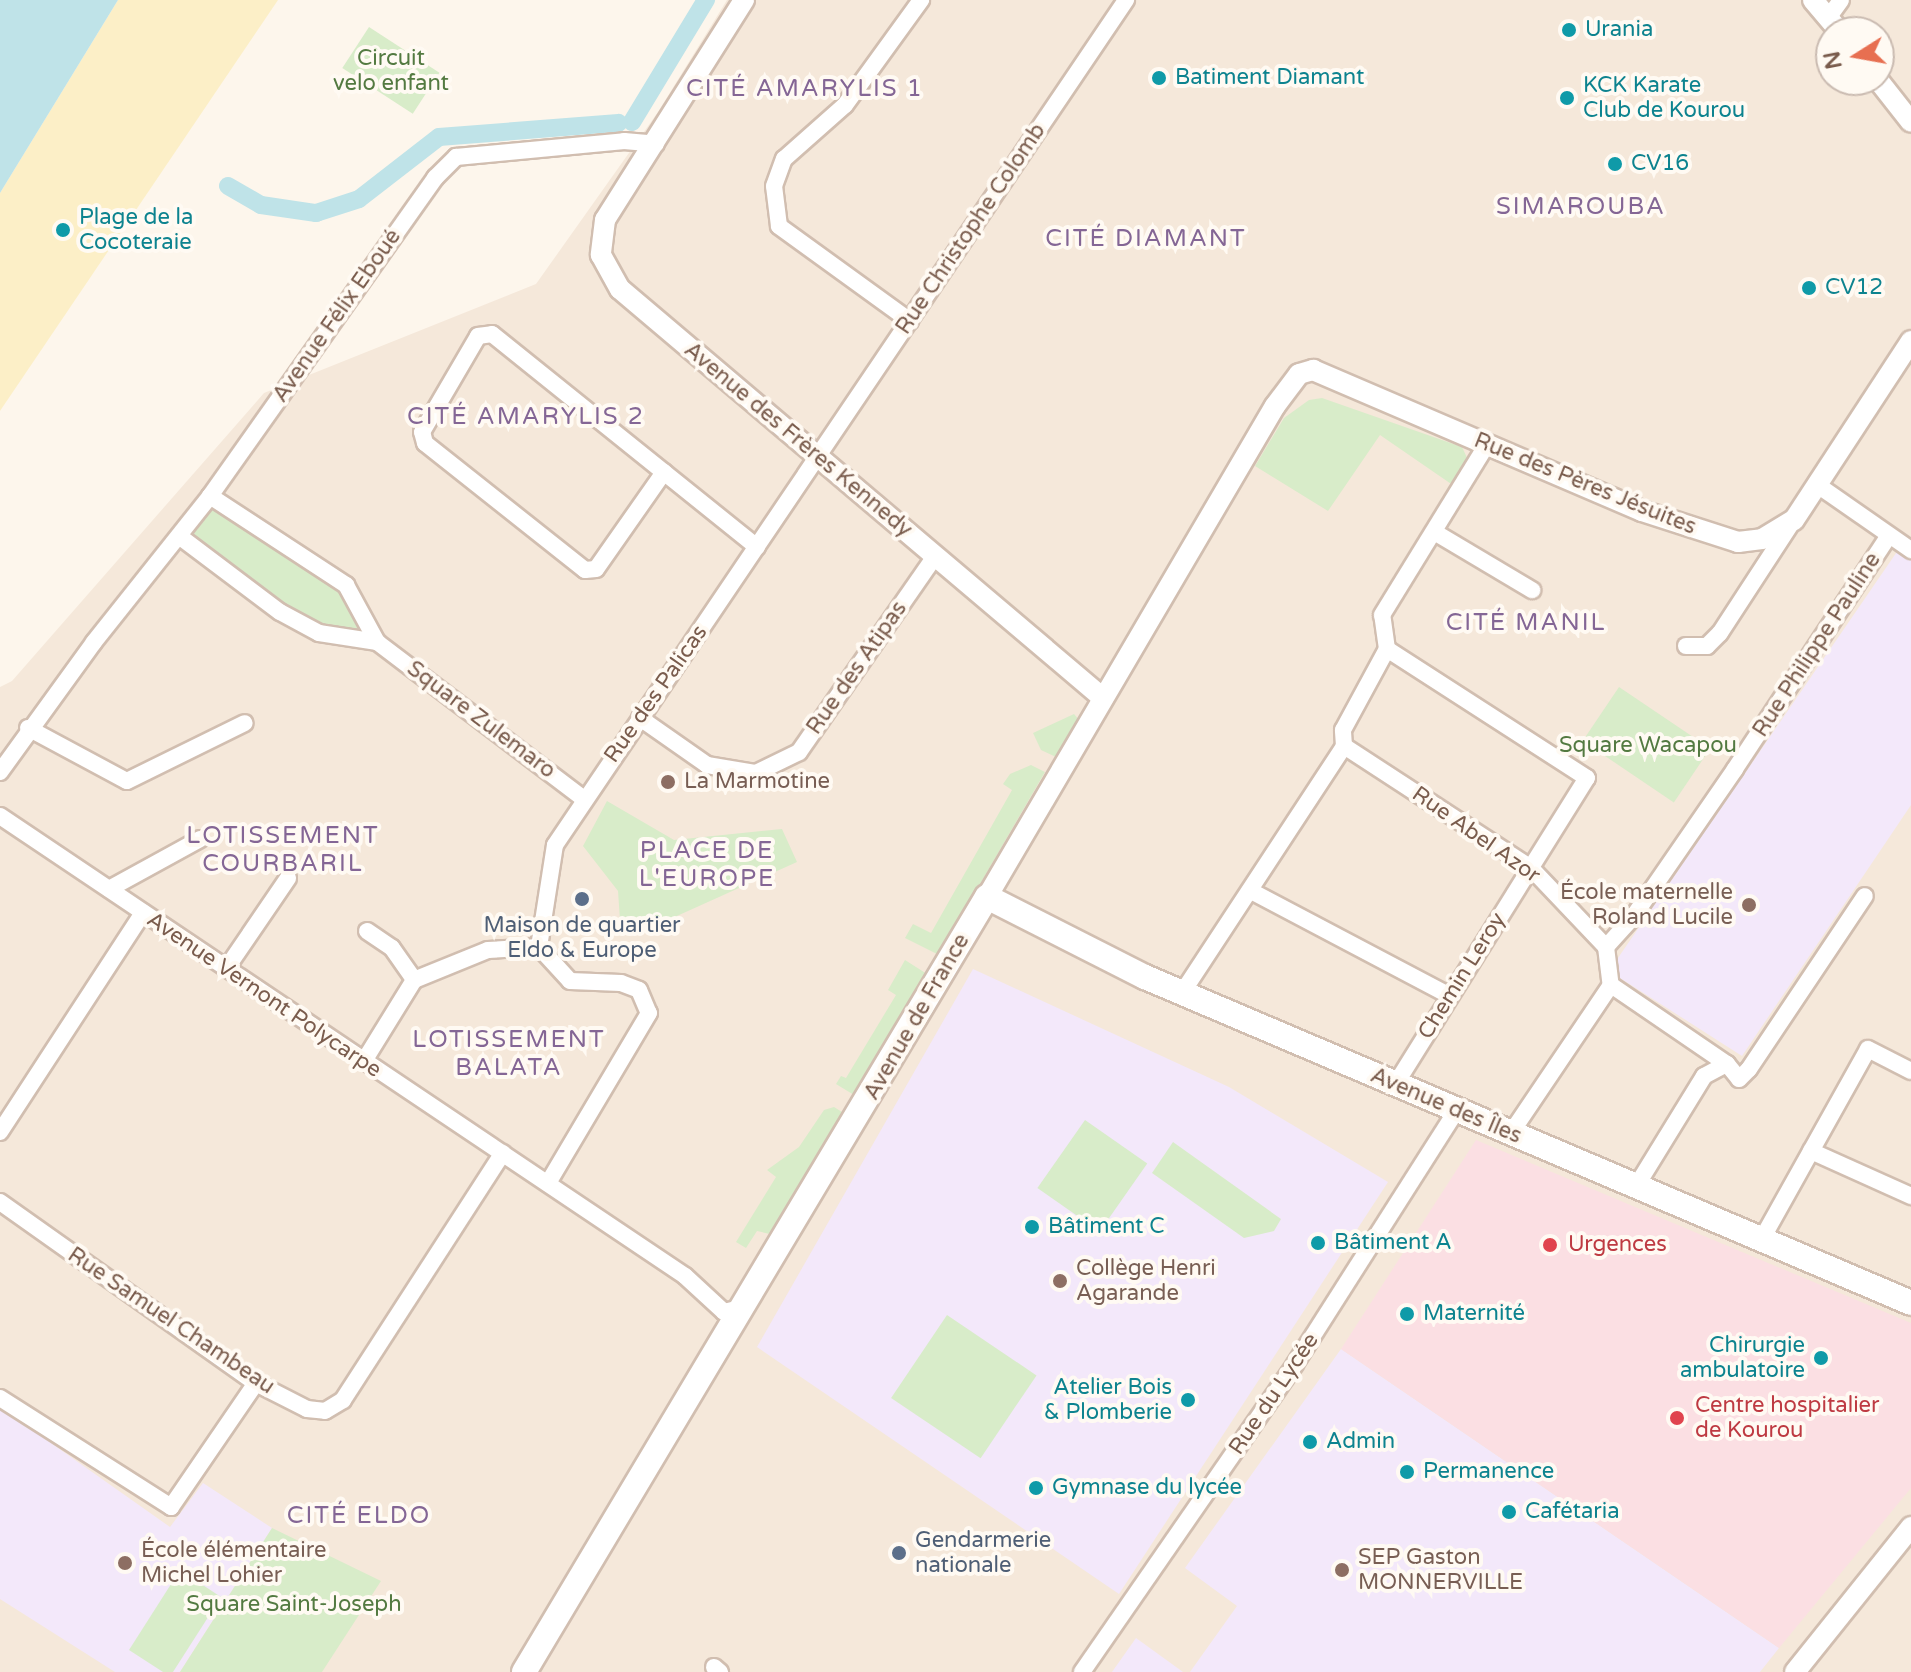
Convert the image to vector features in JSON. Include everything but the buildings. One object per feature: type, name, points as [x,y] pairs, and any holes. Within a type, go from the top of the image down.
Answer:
[{"type":"main road","name":"Avenue des Îles","points":[[987,897],[1182,993],[1456,1111],[1763,1237],[1911,1303]]},
{"type":"main road","name":"Avenue de France","points":[[524,1672],[733,1316],[987,897]]},
{"type":"street","points":[[656,144],[744,0]]},
{"type":"street","points":[[910,321],[779,226],[774,186],[784,159],[845,105],[921,0]]},
{"type":"street","name":"Rue Christophe Colomb","points":[[816,458],[1126,0]]},
{"type":"street","points":[[1813,0],[1826,16]]},
{"type":"street","points":[[1891,96],[1911,122]]},
{"type":"street","name":"Avenue Félix Eboué","points":[[0,772],[28,728],[210,496],[435,178],[456,157],[624,141],[656,144]]},
{"type":"street","name":"Avenue des Frères Kennedy","points":[[656,144],[605,220],[601,255],[620,289],[1103,698]]},
{"type":"street","points":[[664,472],[596,569],[585,570],[425,443],[422,432],[478,336],[492,334],[664,472],[757,547]]},
{"type":"street","name":"Rue des Pères Jésuites","points":[[1313,370],[1714,537],[1738,542],[1762,539],[1794,520],[1911,341]]},
{"type":"street","name":"Avenue de France","points":[[987,897],[1275,406],[1299,374],[1313,370]]},
{"type":"street","points":[[1182,993],[1344,746],[1343,730],[1387,649],[1382,615],[1436,533],[1487,444]]},
{"type":"street","name":"Rue des Palicas","points":[[539,947],[555,845],[816,458]]},
{"type":"street","points":[[1816,484],[1888,537],[1911,550]]},
{"type":"street","name":"Square Zulemaro","points":[[210,496],[346,585],[377,642],[584,799]]},
{"type":"street","points":[[1686,646],[1707,646],[1720,633],[1794,520]]},
{"type":"street","points":[[1436,533],[1532,590]]},
{"type":"street","name":"Square Zulemaro","points":[[179,536],[293,619],[319,633],[377,642]]},
{"type":"street","name":"Rue Philippe Pauline","points":[[1606,947],[1633,917],[1726,782],[1888,537]]},
{"type":"street","name":"Rue des Atipas","points":[[640,718],[707,765],[756,773],[799,752],[935,556]]},
{"type":"street","name":"Chemin Leroy","points":[[1387,649],[1587,778],[1448,995],[1395,1085]]},
{"type":"street","points":[[28,728],[127,781],[245,723]]},
{"type":"street","name":"Rue Abel Azor","points":[[1344,746],[1531,868],[1606,947]]},
{"type":"street","name":"Avenue Vernont Polycarpe","points":[[0,816],[685,1276],[733,1316]]},
{"type":"street","points":[[109,889],[200,839]]},
{"type":"street","points":[[226,969],[288,878]]},
{"type":"street","points":[[1251,891],[1448,995]]},
{"type":"street","points":[[1611,985],[1727,1064],[1739,1079],[1749,1069],[1865,896]]},
{"type":"street","points":[[0,1132],[143,913]]},
{"type":"street","points":[[367,931],[392,948],[414,980]]},
{"type":"street","points":[[364,1061],[414,980],[488,950],[539,947],[570,981],[621,983],[639,990],[649,1013],[548,1183]]},
{"type":"street","points":[[1511,1133],[1611,985],[1606,947]]},
{"type":"street","points":[[1763,1237],[1868,1049],[1911,1071]]},
{"type":"street","points":[[1637,1185],[1704,1076],[1727,1064]]},
{"type":"street","name":"Rue du Lycée","points":[[1082,1672],[1295,1364],[1456,1111]]},
{"type":"street","points":[[1811,1151],[1911,1196]]},
{"type":"street","name":"Rue Samuel Chambeau","points":[[0,1202],[256,1383],[317,1412],[343,1400],[503,1153]]},
{"type":"street","points":[[0,1398],[171,1507],[256,1383]]},
{"type":"street","points":[[1795,1672],[1911,1527]]},
{"type":"shaded area","points":[[727,0],[1911,0],[1911,1672],[0,1672],[0,687],[12,681],[264,393],[536,284],[658,112]]},
{"type":"shaded area","name":"École maternelle Roland Lucile","points":[[1903,543],[1911,548],[1911,805],[1742,1056],[1609,971]]},
{"type":"shaded area","name":"Collège Henri Agarande","points":[[973,969],[1229,1087],[1388,1182],[1119,1594],[757,1347]]},
{"type":"shaded area","name":"Centre hospitalier de Kourou","points":[[1476,1140],[1911,1323],[1911,1488],[1779,1648],[1341,1349]]},
{"type":"shaded area","points":[[1341,1349],[1779,1648],[1760,1672],[1190,1672],[1237,1606],[1185,1568]]},
{"type":"shaded area","name":"École élémentaire Michel Lohier","points":[[0,1407],[170,1527],[203,1483],[272,1528],[180,1672],[115,1672],[0,1599]]},
{"type":"shaded area","points":[[1136,1638],[1183,1672],[1112,1672]]},
{"type":"green space","name":"Circuit velo enfant","points":[[369,27],[439,73],[413,114],[342,68]]},
{"type":"green space","points":[[1322,398],[1462,447],[1469,462],[1457,488],[1380,435],[1328,511],[1255,466],[1284,418],[1309,400]]},
{"type":"green space","points":[[210,496],[346,585],[377,642],[319,633],[179,536]]},
{"type":"green space","name":"Square Wacapou","points":[[1619,687],[1710,749],[1674,802],[1583,741]]},
{"type":"green space","points":[[1074,714],[1079,720],[1056,757],[1041,750],[1033,733]]},
{"type":"green space","points":[[1031,765],[1045,772],[939,955],[905,938],[913,924],[931,933],[1012,790],[1003,784],[1010,774]]},
{"type":"green space","points":[[607,801],[674,840],[782,829],[797,862],[668,920],[620,920],[618,891],[583,846]]},
{"type":"green space","points":[[905,960],[927,974],[854,1095],[836,1084],[841,1076],[846,1078],[896,995],[888,990]]},
{"type":"green space","points":[[834,1107],[842,1112],[770,1234],[757,1231],[746,1248],[736,1242],[776,1177],[767,1170],[799,1147],[824,1110]]},
{"type":"green space","points":[[1085,1120],[1147,1164],[1100,1232],[1037,1188]]},
{"type":"green space","points":[[1173,1142],[1281,1219],[1274,1231],[1244,1238],[1152,1173]]},
{"type":"green space","points":[[947,1315],[1037,1375],[981,1458],[891,1398]]},
{"type":"green space","name":"Square Saint-Joseph","points":[[272,1528],[381,1581],[322,1672],[180,1672]]},
{"type":"green space","points":[[180,1570],[221,1597],[173,1672],[163,1672],[129,1650]]},
{"type":"sand","name":"Plage de la Cocoteraie","points":[[118,0],[278,0],[0,411],[0,193]]},
{"type":"water","points":[[0,0],[118,0],[0,193]]},
{"type":"waterway","points":[[632,122],[706,0]]},
{"type":"waterway","points":[[228,186],[261,205],[316,213],[359,199],[439,137],[618,123]]},
{"type":"place","name":"Urania","points":[[1569,30]]},
{"type":"place","name":"Batiment Diamant","points":[[1159,78]]},
{"type":"place","name":"KCK Karate Club de Kourou","points":[[1567,98]]},
{"type":"place","name":"CV16","points":[[1615,164]]},
{"type":"place","name":"Plage de la Cocoteraie","points":[[63,230]]},
{"type":"place","name":"CV12","points":[[1809,288]]},
{"type":"place","name":"La Marmotine","points":[[668,782]]},
{"type":"place","name":"Maison de quartier Eldo & Europe","points":[[582,899]]},
{"type":"place","name":"École maternelle Roland Lucile","points":[[1749,905]]},
{"type":"place","name":"Bâtiment C","points":[[1032,1227]]},
{"type":"place","name":"Bâtiment A","points":[[1318,1243]]},
{"type":"place","name":"Urgences","points":[[1550,1245]]},
{"type":"place","name":"Collège Henri Agarande","points":[[1060,1281]]},
{"type":"place","name":"Maternité","points":[[1407,1314]]},
{"type":"place","name":"Chirurgie ambulatoire","points":[[1821,1358]]},
{"type":"place","name":"Atelier Bois & Plomberie","points":[[1188,1400]]},
{"type":"place","name":"Centre hospitalier de Kourou","points":[[1677,1418]]},
{"type":"place","name":"Admin","points":[[1310,1442]]},
{"type":"place","name":"Permanence","points":[[1407,1472]]},
{"type":"place","name":"Gymnase du lycée","points":[[1036,1488]]},
{"type":"place","name":"Cafétaria","points":[[1509,1512]]},
{"type":"place","name":"Gendarmerie nationale","points":[[899,1553]]},
{"type":"place","name":"École élémentaire Michel Lohier","points":[[125,1563]]},
{"type":"place","name":"SEP Gaston MONNERVILLE","points":[[1342,1570]]},
{"type":"district","name":"CITÉ AMARYLIS 1","points":[[805,89]]},
{"type":"district","name":"SIMAROUBA","points":[[1581,207]]},
{"type":"district","name":"CITÉ DIAMANT","points":[[1146,239]]},
{"type":"district","name":"CITÉ AMARYLIS 2","points":[[526,417]]},
{"type":"district","name":"CITÉ MANIL","points":[[1526,623]]},
{"type":"district","name":"LOTISSEMENT COURBARIL","points":[[283,850]]},
{"type":"district","name":"PLACE DE L'EUROPE","points":[[707,865]]},
{"type":"district","name":"LOTISSEMENT BALATA","points":[[509,1054]]},
{"type":"district","name":"CITÉ ELDO","points":[[359,1516]]}]
